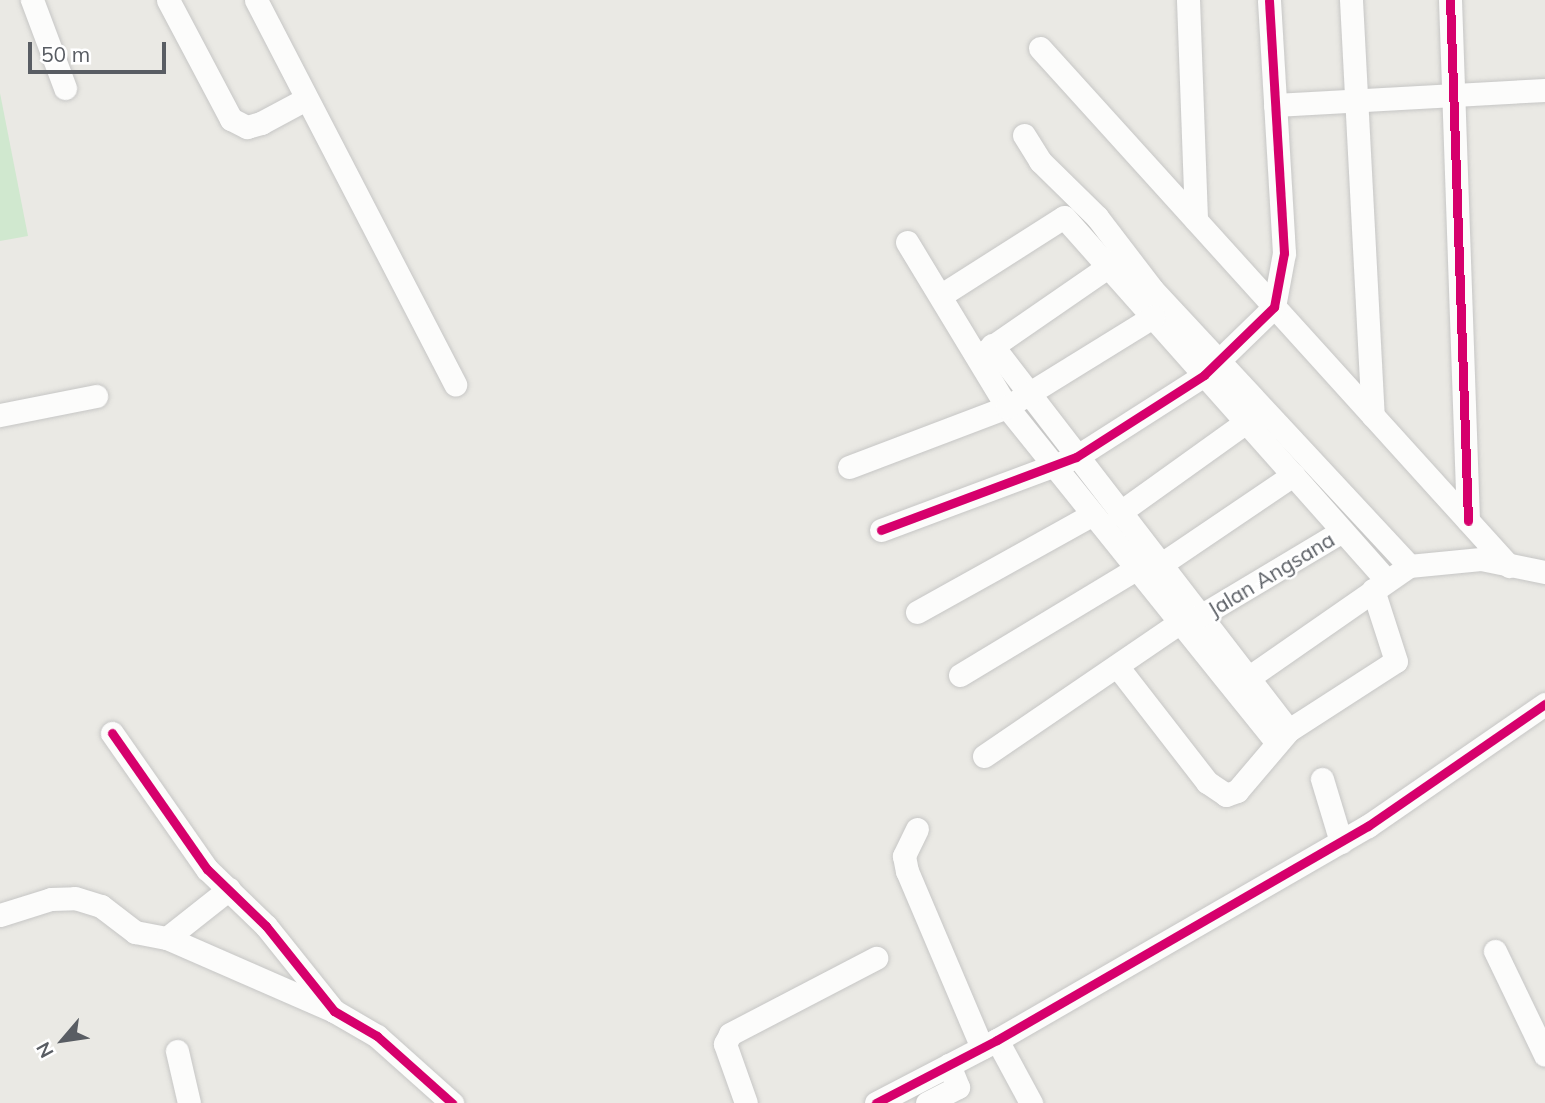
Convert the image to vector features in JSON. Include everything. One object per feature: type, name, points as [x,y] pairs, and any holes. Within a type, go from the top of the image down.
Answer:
[{"type":"street","points":[[33,0],[65,88]]},
{"type":"street","points":[[168,0],[231,119],[247,127],[261,124],[306,99]]},
{"type":"street","points":[[256,0],[455,384]]},
{"type":"street","points":[[1188,0],[1196,220]]},
{"type":"street","points":[[881,530],[1051,463],[1076,457],[1212,368],[1274,307],[1284,253],[1269,0]]},
{"type":"street","points":[[1351,0],[1373,415]]},
{"type":"street","points":[[1450,0],[1468,521]]},
{"type":"street","points":[[1040,48],[1509,566]]},
{"type":"street","points":[[1275,105],[1455,99],[1545,90]]},
{"type":"street","points":[[1024,135],[1040,162],[1097,217],[1117,261],[1153,317],[1212,368],[1337,488],[1409,566]]},
{"type":"street","points":[[943,294],[1064,217],[1117,261],[1212,368],[1246,422],[1342,531],[1379,584],[1396,661],[1283,737],[1237,790],[1226,795],[1207,782],[1117,666]]},
{"type":"street","points":[[907,242],[985,351],[1029,396],[1119,513],[1150,564],[1190,620],[1283,737]]},
{"type":"street","points":[[985,351],[1117,261]]},
{"type":"street","points":[[849,467],[1007,407],[1029,396],[1153,317]]},
{"type":"street","points":[[985,351],[1007,407],[1091,515],[1150,564]]},
{"type":"street","points":[[0,415],[96,396]]},
{"type":"street","points":[[1119,513],[1246,422]]},
{"type":"street","points":[[960,675],[1150,564],[1293,475]]},
{"type":"street","points":[[1318,503],[1337,488]]},
{"type":"street","points":[[917,612],[1091,515]]},
{"type":"street","name":"Jalan Angsana","points":[[984,756],[1190,620],[1342,531]]},
{"type":"street","points":[[1248,678],[1379,584],[1409,566],[1460,558],[1545,572]]},
{"type":"street","points":[[1190,620],[1248,678],[1283,737]]},
{"type":"street","points":[[876,1103],[990,1044],[1341,842],[1545,704]]},
{"type":"street","points":[[112,733],[206,869],[229,889],[303,968],[334,1011]]},
{"type":"street","points":[[1322,779],[1341,842]]},
{"type":"street","points":[[917,830],[904,856],[907,871],[990,1044],[1031,1103]]},
{"type":"street","points":[[167,938],[229,889]]},
{"type":"street","points":[[0,915],[51,899],[75,898],[101,906],[135,932],[167,938],[334,1011],[377,1036],[452,1103]]},
{"type":"street","points":[[1495,951],[1545,1055]]},
{"type":"street","points":[[746,1103],[725,1044],[730,1034],[876,958]]},
{"type":"street","points":[[177,1051],[189,1103]]},
{"type":"street","points":[[927,1103],[958,1087],[949,1065]]},
{"type":"green space","points":[[0,93],[28,236],[0,241]]},
{"type":"cycle path","points":[[881,530],[1076,457],[1204,375],[1274,307],[1284,253],[1269,0]]},
{"type":"cycle path","points":[[1450,0],[1468,521]]},
{"type":"cycle path","points":[[876,1103],[997,1040],[1368,826],[1545,704]]},
{"type":"cycle path","points":[[112,733],[207,869],[266,926],[334,1011],[377,1036],[452,1103]]}]
